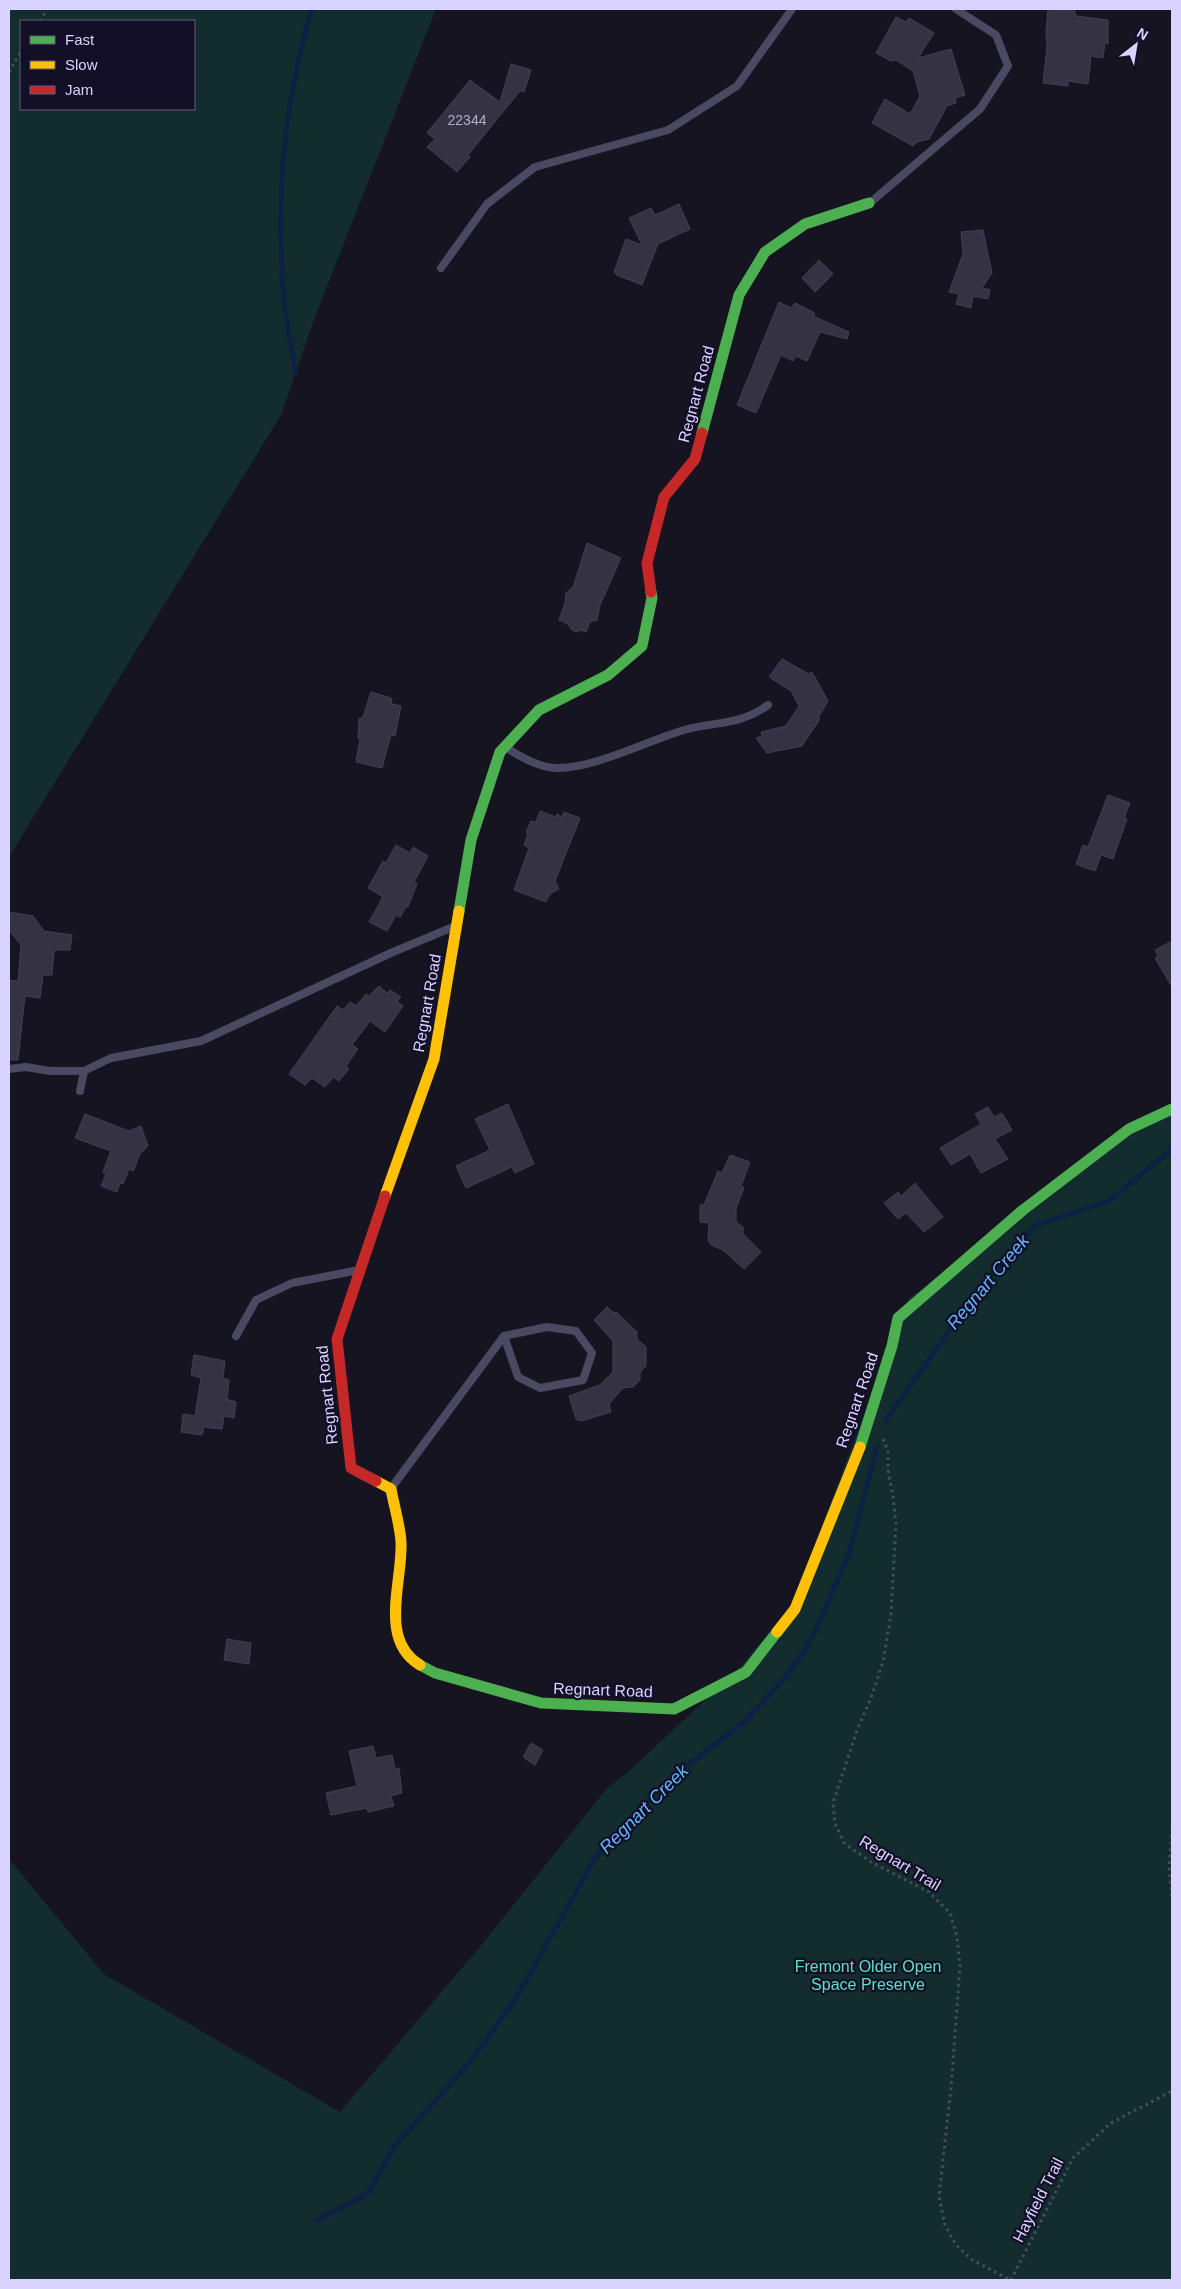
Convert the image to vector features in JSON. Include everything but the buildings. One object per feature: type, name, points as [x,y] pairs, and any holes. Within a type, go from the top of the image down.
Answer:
[{"type":"street","name":"Regnart Road","points":[[869,204],[805,224],[765,252],[739,295],[695,459],[664,497],[647,563],[652,598],[642,646],[608,675],[539,710],[500,752],[471,840],[434,1059],[358,1270],[337,1339],[351,1468],[391,1489],[401,1543],[396,1587],[396,1619],[399,1639],[409,1658],[435,1673],[541,1704],[674,1708],[746,1672],[795,1609],[860,1446],[892,1346],[898,1318],[1023,1210],[1129,1129],[1172,1109]]},
{"type":"lane","points":[[441,268],[486,204],[535,167],[668,130],[737,86],[792,9]]},
{"type":"lane","points":[[869,204],[980,109],[1008,66],[996,36],[956,9]]},
{"type":"lane","points":[[506,747],[518,755],[554,768],[580,767],[686,730],[725,724],[753,716],[768,705]]},
{"type":"lane","points":[[9,1069],[26,1067],[50,1071],[84,1071],[111,1058],[201,1041],[393,952],[457,925]]},
{"type":"lane","points":[[80,1092],[84,1071]]},
{"type":"lane","points":[[236,1336],[256,1300],[292,1283],[358,1270]]},
{"type":"lane","points":[[391,1489],[504,1336],[547,1327],[576,1330],[592,1353],[583,1380],[540,1388],[518,1377],[504,1336]]},
{"type":"path","points":[[41,20],[47,9]]},
{"type":"path","points":[[9,72],[20,54]]},
{"type":"path","name":"Regnart Trail","points":[[880,1432],[888,1451],[888,1471],[894,1496],[896,1524],[891,1614],[883,1662],[871,1698],[856,1730],[834,1803],[835,1824],[845,1844],[871,1862],[929,1892],[950,1914],[957,1937],[960,1966],[951,2088],[940,2196],[945,2225],[956,2245],[971,2259],[1010,2280]]},
{"type":"path","points":[[1172,1829],[1168,1866],[1172,1898]]},
{"type":"path","name":"Hayfield Trail","points":[[1010,2280],[1074,2158],[1111,2123],[1172,2091]]},
{"type":"green space","points":[[9,9],[436,9],[315,317],[281,415],[9,857]]},
{"type":"green space","name":"Fremont Older Open Space Preserve","points":[[1172,1103],[1172,2280],[9,2280],[9,1859],[104,1974],[340,2112],[483,1943],[608,1787],[627,1773],[739,1668],[791,1607],[908,1299]]},
{"type":"waterway","points":[[296,373],[284,298],[281,262],[282,188],[288,116],[302,44],[312,9]]},
{"type":"waterway","name":"Regnart Creek","points":[[886,1420],[943,1340],[962,1307],[1036,1225],[1109,1201],[1172,1149]]},
{"type":"waterway","name":"Regnart Creek","points":[[316,2221],[368,2193],[396,2144],[466,2067],[515,2000],[594,1860],[611,1838],[671,1778],[744,1722],[783,1680],[800,1657],[815,1632],[849,1554],[877,1447]]},
{"type":"traffic: fast","points":[[702,433],[739,295],[765,252],[805,224],[869,203]]},
{"type":"traffic: fast","points":[[459,911],[471,840],[500,752],[539,710],[608,675],[642,646],[652,598],[651,592]]},
{"type":"traffic: fast","points":[[860,1447],[892,1346],[898,1318],[1023,1210],[1129,1129],[1172,1109]]},
{"type":"traffic: fast","points":[[420,1665],[435,1673],[541,1703],[674,1709],[746,1672],[777,1632]]},
{"type":"traffic: slow","points":[[385,1196],[434,1059],[459,911]]},
{"type":"traffic: slow","points":[[777,1632],[795,1609],[860,1447]]},
{"type":"traffic: slow","points":[[376,1481],[391,1489],[401,1542],[396,1625],[400,1641],[407,1654],[420,1665]]},
{"type":"traffic: jam","points":[[651,592],[647,563],[664,497],[695,459],[702,433]]},
{"type":"traffic: jam","points":[[376,1481],[351,1468],[337,1339],[385,1196]]}]
